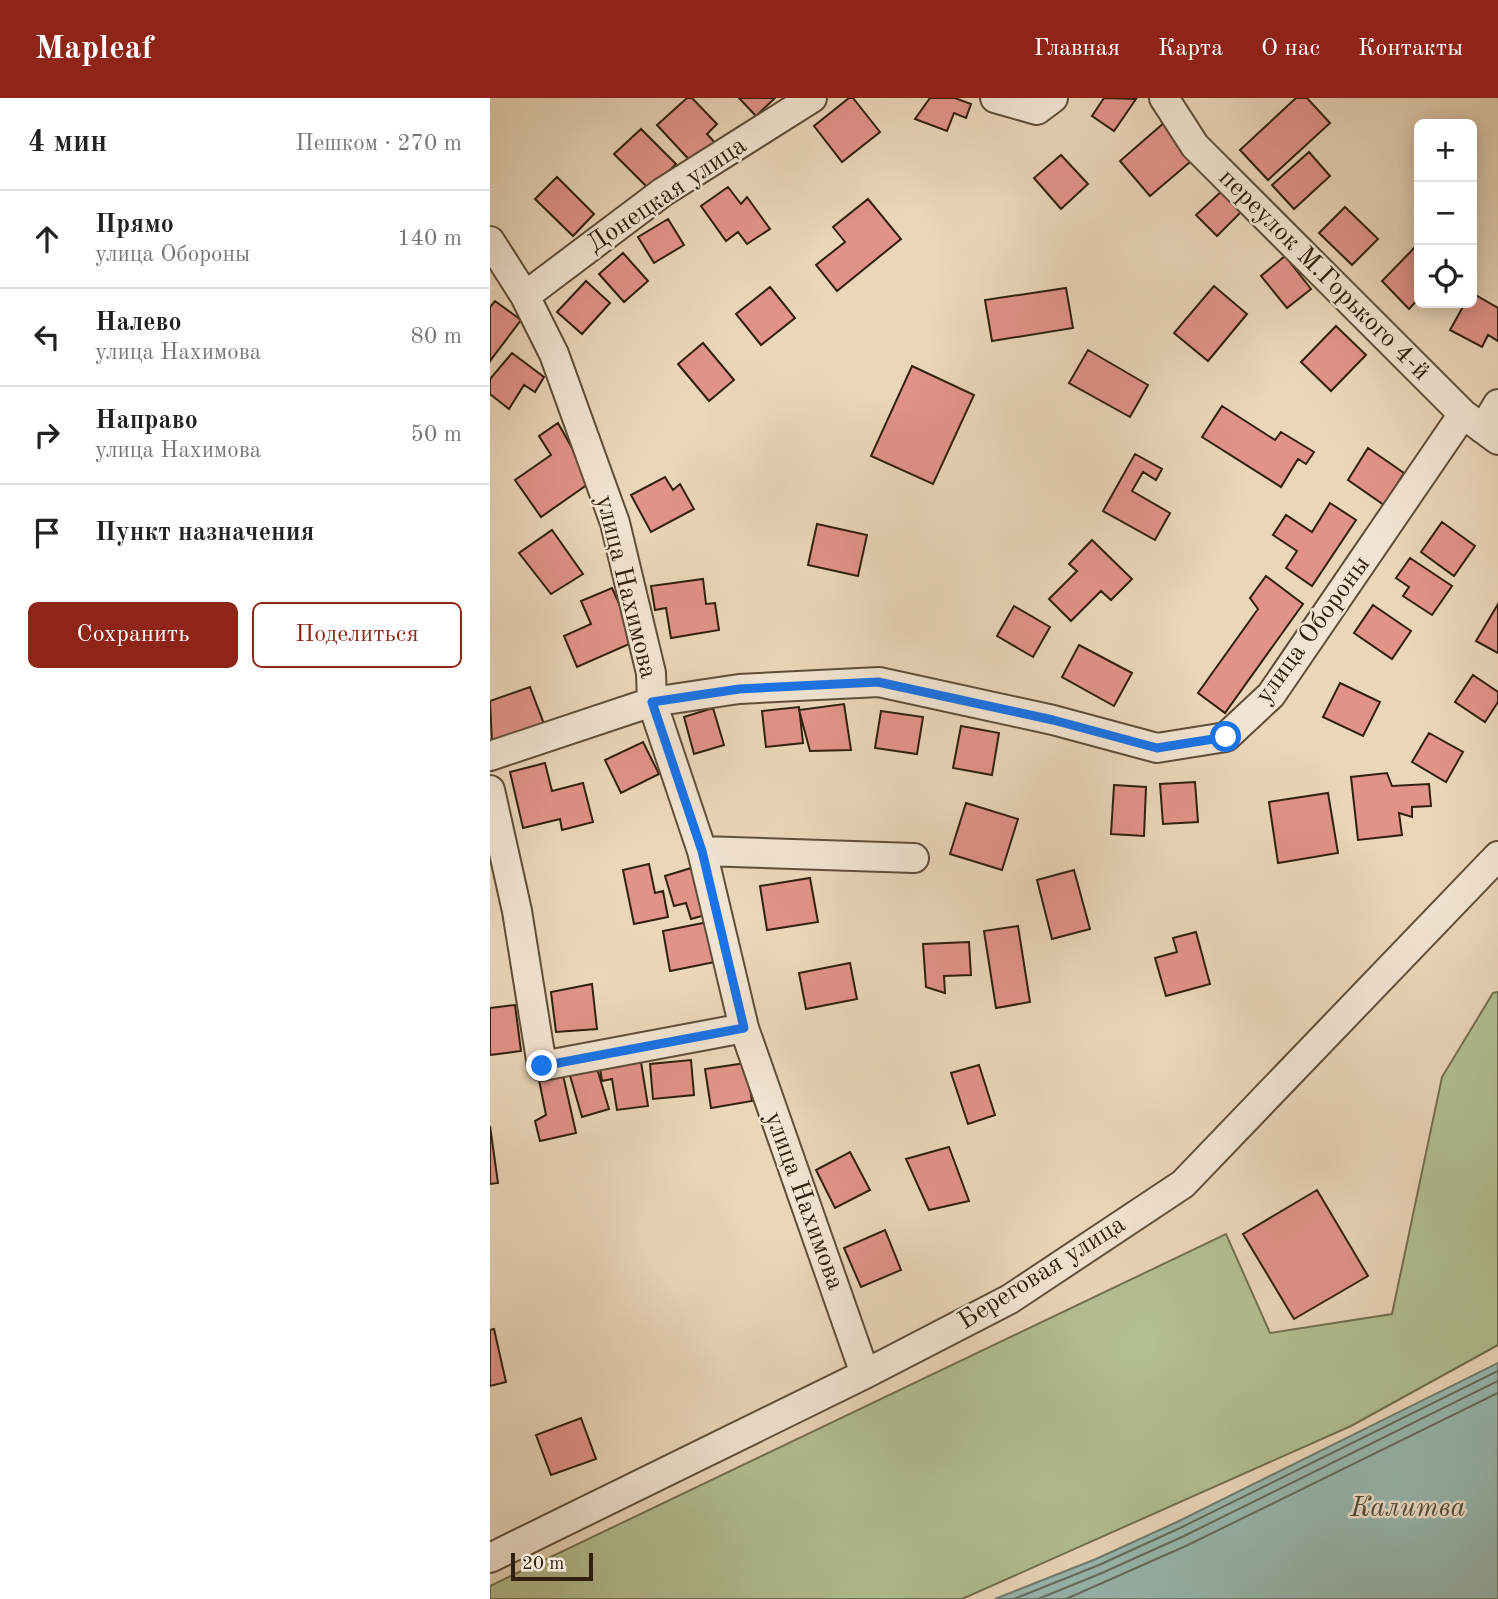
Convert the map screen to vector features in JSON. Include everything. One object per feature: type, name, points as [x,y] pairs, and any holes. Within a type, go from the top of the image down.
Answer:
[{"type":"street","name":"Донецкая улица","points":[[525,296],[663,192],[812,98]]},
{"type":"street","points":[[995,98],[1037,110],[1053,98]]},
{"type":"street","name":"переулок М.Горького 4-й","points":[[1164,98],[1195,146],[1481,428]]},
{"type":"street","name":"улица Нахимова","points":[[495,262],[525,296],[554,354],[615,523],[651,673],[652,702],[702,851],[744,1028],[865,1374]]},
{"type":"street","name":"улица Обороны","points":[[490,757],[652,702],[739,689],[878,682],[1053,720],[1157,748],[1226,737],[1270,695],[1498,404]]},
{"type":"street","points":[[490,790],[517,911],[542,1066],[744,1028]]},
{"type":"street","points":[[702,851],[914,858]]},
{"type":"street","name":"Береговая улица","points":[[490,1558],[865,1374],[1010,1299],[1183,1184],[1498,856]]},
{"type":"green space","points":[[1498,992],[1498,1345],[1351,1426],[962,1599],[490,1599],[490,1586],[1226,1234],[1270,1333],[1392,1314],[1442,1077],[1493,993]]},
{"type":"water","name":"Калитва","points":[[1498,1363],[1498,1599],[995,1599],[1096,1559],[1177,1522]]},
{"type":"building","points":[[687,98],[692,98],[717,124],[707,134],[716,144],[694,165],[657,125]]},
{"type":"building","points":[[739,98],[775,98],[756,116]]},
{"type":"building","points":[[849,98],[853,98],[880,132],[842,162],[814,126]]},
{"type":"building","points":[[930,98],[955,98],[971,104],[966,118],[954,113],[947,131],[915,119]]},
{"type":"building","points":[[1104,98],[1136,99],[1114,131],[1092,116]]},
{"type":"building","points":[[1296,98],[1307,98],[1330,123],[1268,180],[1240,150]]},
{"type":"building","points":[[1165,122],[1196,157],[1150,196],[1120,161]]},
{"type":"building","points":[[641,129],[676,164],[650,190],[614,154]]},
{"type":"building","points":[[1309,152],[1330,176],[1294,209],[1272,185]]},
{"type":"building","points":[[1061,155],[1088,184],[1061,209],[1034,178]]},
{"type":"building","points":[[557,177],[594,214],[573,236],[535,199]]},
{"type":"building","points":[[728,187],[741,204],[747,197],[770,229],[747,244],[738,232],[726,241],[701,206]]},
{"type":"building","points":[[1223,190],[1243,210],[1217,236],[1196,215]]},
{"type":"building","points":[[868,199],[901,239],[837,291],[816,265],[845,242],[833,227]]},
{"type":"building","points":[[1345,207],[1378,239],[1352,265],[1319,233]]},
{"type":"building","points":[[668,219],[684,245],[654,263],[638,237]]},
{"type":"building","points":[[1414,248],[1414,304],[1409,309],[1382,281]]},
{"type":"building","points":[[623,253],[648,281],[624,302],[599,274]]},
{"type":"building","points":[[1285,256],[1311,289],[1287,308],[1261,276]]},
{"type":"building","points":[[586,281],[610,303],[582,334],[557,312]]},
{"type":"building","points":[[1214,286],[1247,314],[1208,361],[1174,333]]},
{"type":"building","points":[[770,287],[795,318],[761,345],[736,314]]},
{"type":"building","points":[[1066,288],[1073,328],[992,341],[985,300]]},
{"type":"building","points":[[1477,296],[1498,308],[1498,341],[1488,335],[1482,347],[1450,330],[1462,308],[1477,308]]},
{"type":"building","points":[[495,301],[521,320],[490,361],[490,307]]},
{"type":"building","points":[[1336,326],[1366,355],[1331,391],[1301,362]]},
{"type":"building","points":[[703,343],[734,380],[709,401],[678,364]]},
{"type":"building","points":[[1088,350],[1148,385],[1130,417],[1069,383]]},
{"type":"building","points":[[512,353],[544,377],[535,392],[524,385],[509,409],[490,394],[490,379]]},
{"type":"building","points":[[912,366],[974,395],[933,484],[871,456]]},
{"type":"building","points":[[1222,406],[1275,440],[1281,432],[1314,452],[1306,464],[1298,459],[1281,487],[1202,437]]},
{"type":"building","points":[[558,423],[591,482],[541,517],[515,480],[551,455],[539,436]]},
{"type":"building","points":[[1368,448],[1404,473],[1384,505],[1348,480]]},
{"type":"building","points":[[1135,454],[1162,469],[1156,480],[1143,472],[1132,491],[1170,513],[1155,540],[1103,511]]},
{"type":"building","points":[[665,477],[673,490],[680,484],[694,509],[651,532],[631,495]]},
{"type":"building","points":[[1330,503],[1356,520],[1312,586],[1286,568],[1297,551],[1273,535],[1286,515],[1312,532]]},
{"type":"building","points":[[1442,522],[1475,546],[1454,576],[1421,552]]},
{"type":"building","points":[[817,524],[867,535],[858,576],[808,565]]},
{"type":"building","points":[[552,530],[583,574],[551,594],[519,553]]},
{"type":"building","points":[[1092,540],[1132,579],[1111,600],[1101,591],[1071,621],[1049,599],[1077,571],[1069,564]]},
{"type":"building","points":[[1410,558],[1452,586],[1432,615],[1403,596],[1409,587],[1396,578]]},
{"type":"building","points":[[1266,576],[1303,604],[1225,713],[1198,693],[1258,609],[1250,598]]},
{"type":"building","points":[[703,579],[706,604],[715,603],[719,630],[671,638],[666,608],[655,610],[651,586]]},
{"type":"building","points":[[612,588],[636,641],[577,667],[564,636],[591,624],[581,601]]},
{"type":"building","points":[[1498,604],[1498,653],[1476,641]]},
{"type":"building","points":[[1373,605],[1411,631],[1392,659],[1354,633]]},
{"type":"building","points":[[1014,606],[1050,627],[1033,657],[997,636]]},
{"type":"building","points":[[1079,645],[1132,673],[1114,706],[1062,677]]},
{"type":"building","points":[[1473,675],[1498,692],[1498,702],[1485,722],[1455,702]]},
{"type":"building","points":[[1340,683],[1380,702],[1363,736],[1323,717]]},
{"type":"building","points":[[530,687],[544,724],[492,743],[490,701]]},
{"type":"building","points":[[844,704],[851,750],[810,751],[799,710]]},
{"type":"building","points":[[799,707],[803,743],[766,747],[762,711]]},
{"type":"building","points":[[713,708],[724,745],[694,754],[684,717]]},
{"type":"building","points":[[881,711],[923,717],[917,754],[875,748]]},
{"type":"building","points":[[961,726],[999,733],[992,775],[953,768]]},
{"type":"building","points":[[1429,733],[1463,752],[1446,782],[1412,762]]},
{"type":"building","points":[[643,742],[659,774],[621,793],[605,760]]},
{"type":"building","points":[[545,763],[552,791],[583,783],[593,822],[562,830],[560,819],[523,828],[510,772]]},
{"type":"building","points":[[1387,773],[1392,786],[1429,784],[1431,806],[1412,807],[1412,817],[1399,813],[1402,835],[1358,840],[1351,777]]},
{"type":"building","points":[[1195,782],[1198,822],[1163,824],[1160,784]]},
{"type":"building","points":[[1114,785],[1146,787],[1144,836],[1111,834]]},
{"type":"building","points":[[1328,793],[1338,853],[1278,863],[1269,802]]},
{"type":"building","points":[[966,803],[1018,819],[1002,870],[950,854]]},
{"type":"building","points":[[649,864],[655,893],[663,891],[668,917],[634,924],[623,870]]},
{"type":"building","points":[[691,868],[705,915],[691,919],[686,903],[674,906],[665,876]]},
{"type":"building","points":[[1074,870],[1090,929],[1052,939],[1037,880]]},
{"type":"building","points":[[810,878],[818,922],[767,930],[760,886]]},
{"type":"building","points":[[708,922],[715,962],[670,971],[663,931]]},
{"type":"building","points":[[1018,926],[1030,1002],[996,1008],[984,931]]},
{"type":"building","points":[[1196,932],[1210,984],[1166,996],[1155,958],[1177,952],[1173,938]]},
{"type":"building","points":[[969,942],[971,975],[944,976],[945,993],[926,987],[923,944]]},
{"type":"building","points":[[850,963],[857,999],[806,1009],[799,973]]},
{"type":"building","points":[[592,984],[597,1029],[556,1032],[551,992]]},
{"type":"building","points":[[515,1005],[521,1051],[490,1055],[490,1008]]},
{"type":"building","points":[[691,1060],[694,1095],[653,1099],[650,1064]]},
{"type":"building","points":[[641,1062],[648,1106],[617,1110],[612,1079],[602,1081],[600,1068]]},
{"type":"building","points":[[746,1063],[752,1101],[711,1108],[705,1069]]},
{"type":"building","points":[[596,1065],[609,1109],[582,1117],[569,1072]]},
{"type":"building","points":[[979,1065],[995,1115],[968,1124],[951,1073]]},
{"type":"building","points":[[563,1075],[576,1133],[540,1141],[535,1121],[546,1115],[539,1080]]},
{"type":"building","points":[[490,1126],[498,1183],[490,1184]]},
{"type":"building","points":[[949,1147],[969,1201],[929,1210],[906,1159]]},
{"type":"building","points":[[850,1152],[870,1190],[835,1208],[816,1170]]},
{"type":"building","points":[[1317,1190],[1368,1276],[1294,1319],[1243,1234]]},
{"type":"building","points":[[885,1230],[901,1270],[861,1287],[844,1248]]},
{"type":"building","points":[[494,1329],[506,1382],[490,1386],[490,1330]]},
{"type":"building","points":[[581,1418],[596,1459],[551,1475],[536,1435]]},
{"type":"route","points":[[542,1066],[744,1028],[702,851],[652,702],[739,689],[878,682],[1053,720],[1157,748],[1226,737]]}]
